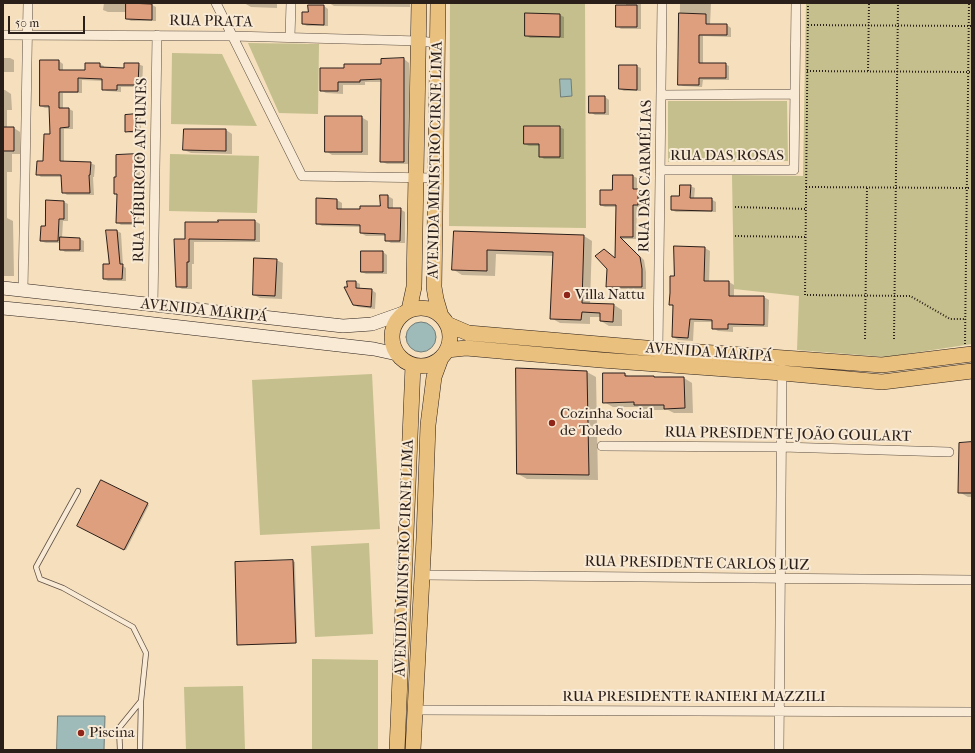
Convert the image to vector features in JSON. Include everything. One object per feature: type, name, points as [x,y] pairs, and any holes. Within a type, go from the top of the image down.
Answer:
[{"type":"main road","name":"AVENIDA MINISTRO CIRNE LIMA","points":[[406,312],[414,287],[419,3]]},
{"type":"main road","name":"AVENIDA MINISTRO CIRNE LIMA","points":[[438,3],[434,287],[436,299],[444,320]]},
{"type":"main road","name":"AVENIDA MARIPÁ","points":[[3,288],[344,326],[372,324],[406,312]]},
{"type":"main road","name":"AVENIDA MARIPÁ","points":[[3,308],[374,349],[397,354]]},
{"type":"main road","points":[[414,750],[428,425],[434,377],[450,342],[450,333],[444,320],[434,311],[426,308],[418,308],[406,312],[397,320],[393,328],[393,346],[397,354],[404,361],[413,365],[423,366],[432,364],[444,354]]},
{"type":"main road","name":"AVENIDA MARIPÁ","points":[[444,320],[468,333],[658,349],[783,366],[882,382],[972,371]]},
{"type":"main road","points":[[583,358],[590,354],[590,348],[585,343]]},
{"type":"main road","points":[[607,360],[602,355],[602,349],[609,345]]},
{"type":"main road","name":"AVENIDA MARIPÁ","points":[[444,354],[466,348],[607,360],[783,366],[882,365],[969,354]]},
{"type":"main road","name":"AVENIDA MINISTRO CIRNE LIMA","points":[[397,750],[413,365]]},
{"type":"main road","points":[[399,701],[416,706]]},
{"type":"street","points":[[23,291],[28,3]]},
{"type":"street","points":[[216,3],[302,176],[436,178]]},
{"type":"street","points":[[290,37],[291,3]]},
{"type":"street","name":"RUA DAS CARMÉLIAS","points":[[658,349],[662,3]]},
{"type":"street","points":[[661,95],[795,94],[796,3]]},
{"type":"street","name":"RUA PRATA","points":[[3,34],[290,37],[438,43]]},
{"type":"street","name":"RUA TÍBURCIO ANTUNES","points":[[152,305],[157,35]]},
{"type":"street","name":"RUA DAS ROSAS","points":[[660,170],[794,170],[795,94]]},
{"type":"street","points":[[778,750],[783,366]]},
{"type":"street","name":"RUA PRESIDENTE JOÃO GOULART","points":[[602,446],[782,447],[949,452]]},
{"type":"street","name":"RUA PRESIDENTE CARLOS LUZ","points":[[422,575],[972,580]]},
{"type":"street","name":"RUA PRESIDENTE RANIERI MAZZILI","points":[[416,706],[972,712]]},
{"type":"lane","points":[[78,491],[36,567],[40,579],[63,588],[133,627],[146,653],[141,701],[140,750]]},
{"type":"lane","points":[[120,750],[119,728],[141,701]]},
{"type":"path","points":[[808,3],[805,295],[910,296],[950,319],[966,319]]},
{"type":"path","points":[[868,71],[869,3]]},
{"type":"path","points":[[894,339],[898,3]]},
{"type":"path","points":[[969,3],[966,319],[969,354]]},
{"type":"path","points":[[808,25],[972,26]]},
{"type":"path","points":[[807,71],[972,72]]},
{"type":"path","points":[[806,187],[972,188]]},
{"type":"path","points":[[865,339],[867,188]]},
{"type":"path","points":[[736,207],[806,209]]},
{"type":"path","points":[[735,236],[806,237]]},
{"type":"shaded area","points":[[450,3],[585,3],[586,228],[449,226]]},
{"type":"shaded area","points":[[806,3],[972,3],[972,344],[886,357],[797,350],[799,296],[734,289],[732,175],[803,176]]},
{"type":"shaded area","points":[[248,43],[319,44],[318,114],[279,113]]},
{"type":"shaded area","points":[[172,53],[222,54],[257,126],[171,124]]},
{"type":"shaded area","points":[[668,101],[787,101],[788,161],[668,162]]},
{"type":"shaded area","points":[[170,154],[259,156],[257,213],[169,211]]},
{"type":"shaded area","points":[[372,374],[380,529],[260,535],[252,380]]},
{"type":"shaded area","points":[[369,543],[373,634],[315,637],[311,546]]},
{"type":"shaded area","points":[[312,659],[378,660],[378,750],[312,750]]},
{"type":"shaded area","points":[[243,686],[245,750],[186,750],[184,687]]},
{"type":"water","points":[[560,79],[571,79],[572,96],[561,97]]},
{"type":"water","points":[[421,322],[432,326],[436,337],[432,348],[421,352],[410,348],[406,337],[410,326]]},
{"type":"water","name":"Piscina","points":[[58,716],[105,716],[104,750],[57,750]]},
{"type":"building","points":[[126,3],[152,4],[152,20],[126,19]]},
{"type":"building","points":[[308,5],[324,5],[324,25],[302,24],[302,12],[308,12]]},
{"type":"building","points":[[616,5],[637,5],[637,27],[616,27]]},
{"type":"building","points":[[525,13],[560,14],[560,37],[525,36]]},
{"type":"building","points":[[679,13],[706,14],[706,24],[727,24],[727,35],[699,35],[699,63],[726,63],[726,78],[699,78],[699,85],[678,85]]},
{"type":"building","points":[[404,58],[404,162],[380,162],[381,79],[360,80],[360,82],[338,82],[338,91],[320,91],[320,68],[344,68],[344,64],[381,64],[381,59]]},
{"type":"building","points":[[40,60],[59,60],[59,70],[85,70],[85,63],[100,63],[100,67],[124,68],[124,63],[139,63],[138,85],[117,85],[117,90],[102,90],[102,79],[78,78],[78,92],[59,92],[59,108],[69,108],[69,127],[60,128],[60,161],[91,162],[89,175],[90,193],[62,193],[61,175],[36,175],[37,161],[43,161],[44,134],[50,134],[49,106],[40,106]]},
{"type":"building","points":[[619,65],[637,65],[637,90],[619,89]]},
{"type":"building","points":[[589,96],[605,96],[605,113],[589,113]]},
{"type":"building","points":[[137,114],[137,131],[125,132],[125,115]]},
{"type":"building","points":[[325,116],[362,116],[362,152],[325,152]]},
{"type":"building","points":[[524,126],[560,126],[560,157],[539,157],[539,144],[524,144]]},
{"type":"building","points":[[3,127],[14,127],[14,151],[3,151]]},
{"type":"building","points":[[184,129],[226,129],[226,151],[183,150]]},
{"type":"building","points":[[138,154],[138,170],[136,170],[135,223],[116,223],[117,194],[114,194],[114,177],[116,177],[116,155]]},
{"type":"building","points":[[613,175],[633,175],[633,189],[638,189],[638,205],[633,205],[633,237],[620,237],[640,257],[642,287],[606,287],[607,269],[595,256],[604,249],[615,258],[616,205],[600,205],[600,190],[612,190]]},
{"type":"building","points":[[680,185],[691,185],[690,198],[712,198],[712,211],[671,210],[671,196],[679,196]]},
{"type":"building","points":[[380,195],[388,195],[388,208],[401,208],[400,241],[385,241],[385,234],[360,233],[360,225],[316,224],[316,198],[337,199],[337,209],[360,209],[360,206],[380,206]]},
{"type":"building","points":[[46,200],[64,201],[64,219],[59,219],[58,241],[40,241],[41,226],[45,226]]},
{"type":"building","points":[[218,220],[255,220],[255,240],[189,239],[187,287],[176,287],[174,239],[185,239],[185,222],[218,222]]},
{"type":"building","points":[[106,230],[117,230],[120,264],[123,264],[122,279],[103,279],[103,264],[109,264]]},
{"type":"building","name":"Villa Nattu","points":[[454,231],[584,235],[582,303],[614,304],[613,322],[600,321],[600,313],[582,312],[581,320],[550,319],[553,252],[487,250],[487,271],[452,270]]},
{"type":"building","points":[[60,237],[80,238],[80,250],[60,250]]},
{"type":"building","points":[[674,246],[705,247],[704,281],[729,281],[729,296],[764,296],[764,325],[728,324],[728,329],[712,329],[712,320],[690,319],[688,338],[672,337],[673,305],[669,305],[670,276],[674,276]]},
{"type":"building","points":[[361,251],[383,251],[383,272],[361,272]]},
{"type":"building","points":[[254,258],[277,259],[275,296],[253,295]]},
{"type":"building","points":[[347,281],[356,281],[356,288],[372,289],[371,307],[353,305],[344,287],[347,287]]},
{"type":"building","name":"Cozinha Social de Toledo","points":[[516,368],[587,371],[589,475],[517,474]]},
{"type":"building","points":[[603,373],[625,373],[625,376],[684,377],[685,408],[664,409],[664,405],[634,405],[634,402],[603,403]]},
{"type":"building","points":[[972,442],[972,493],[958,493],[959,443]]},
{"type":"building","points":[[101,480],[148,503],[124,550],[77,526]]},
{"type":"building","points":[[293,560],[296,643],[237,645],[235,562]]},
{"type":"place","name":"Villa Nattu","points":[[567,295]]},
{"type":"place","name":"Cozinha Social de Toledo","points":[[552,423]]},
{"type":"place","name":"Piscina","points":[[81,733]]}]
